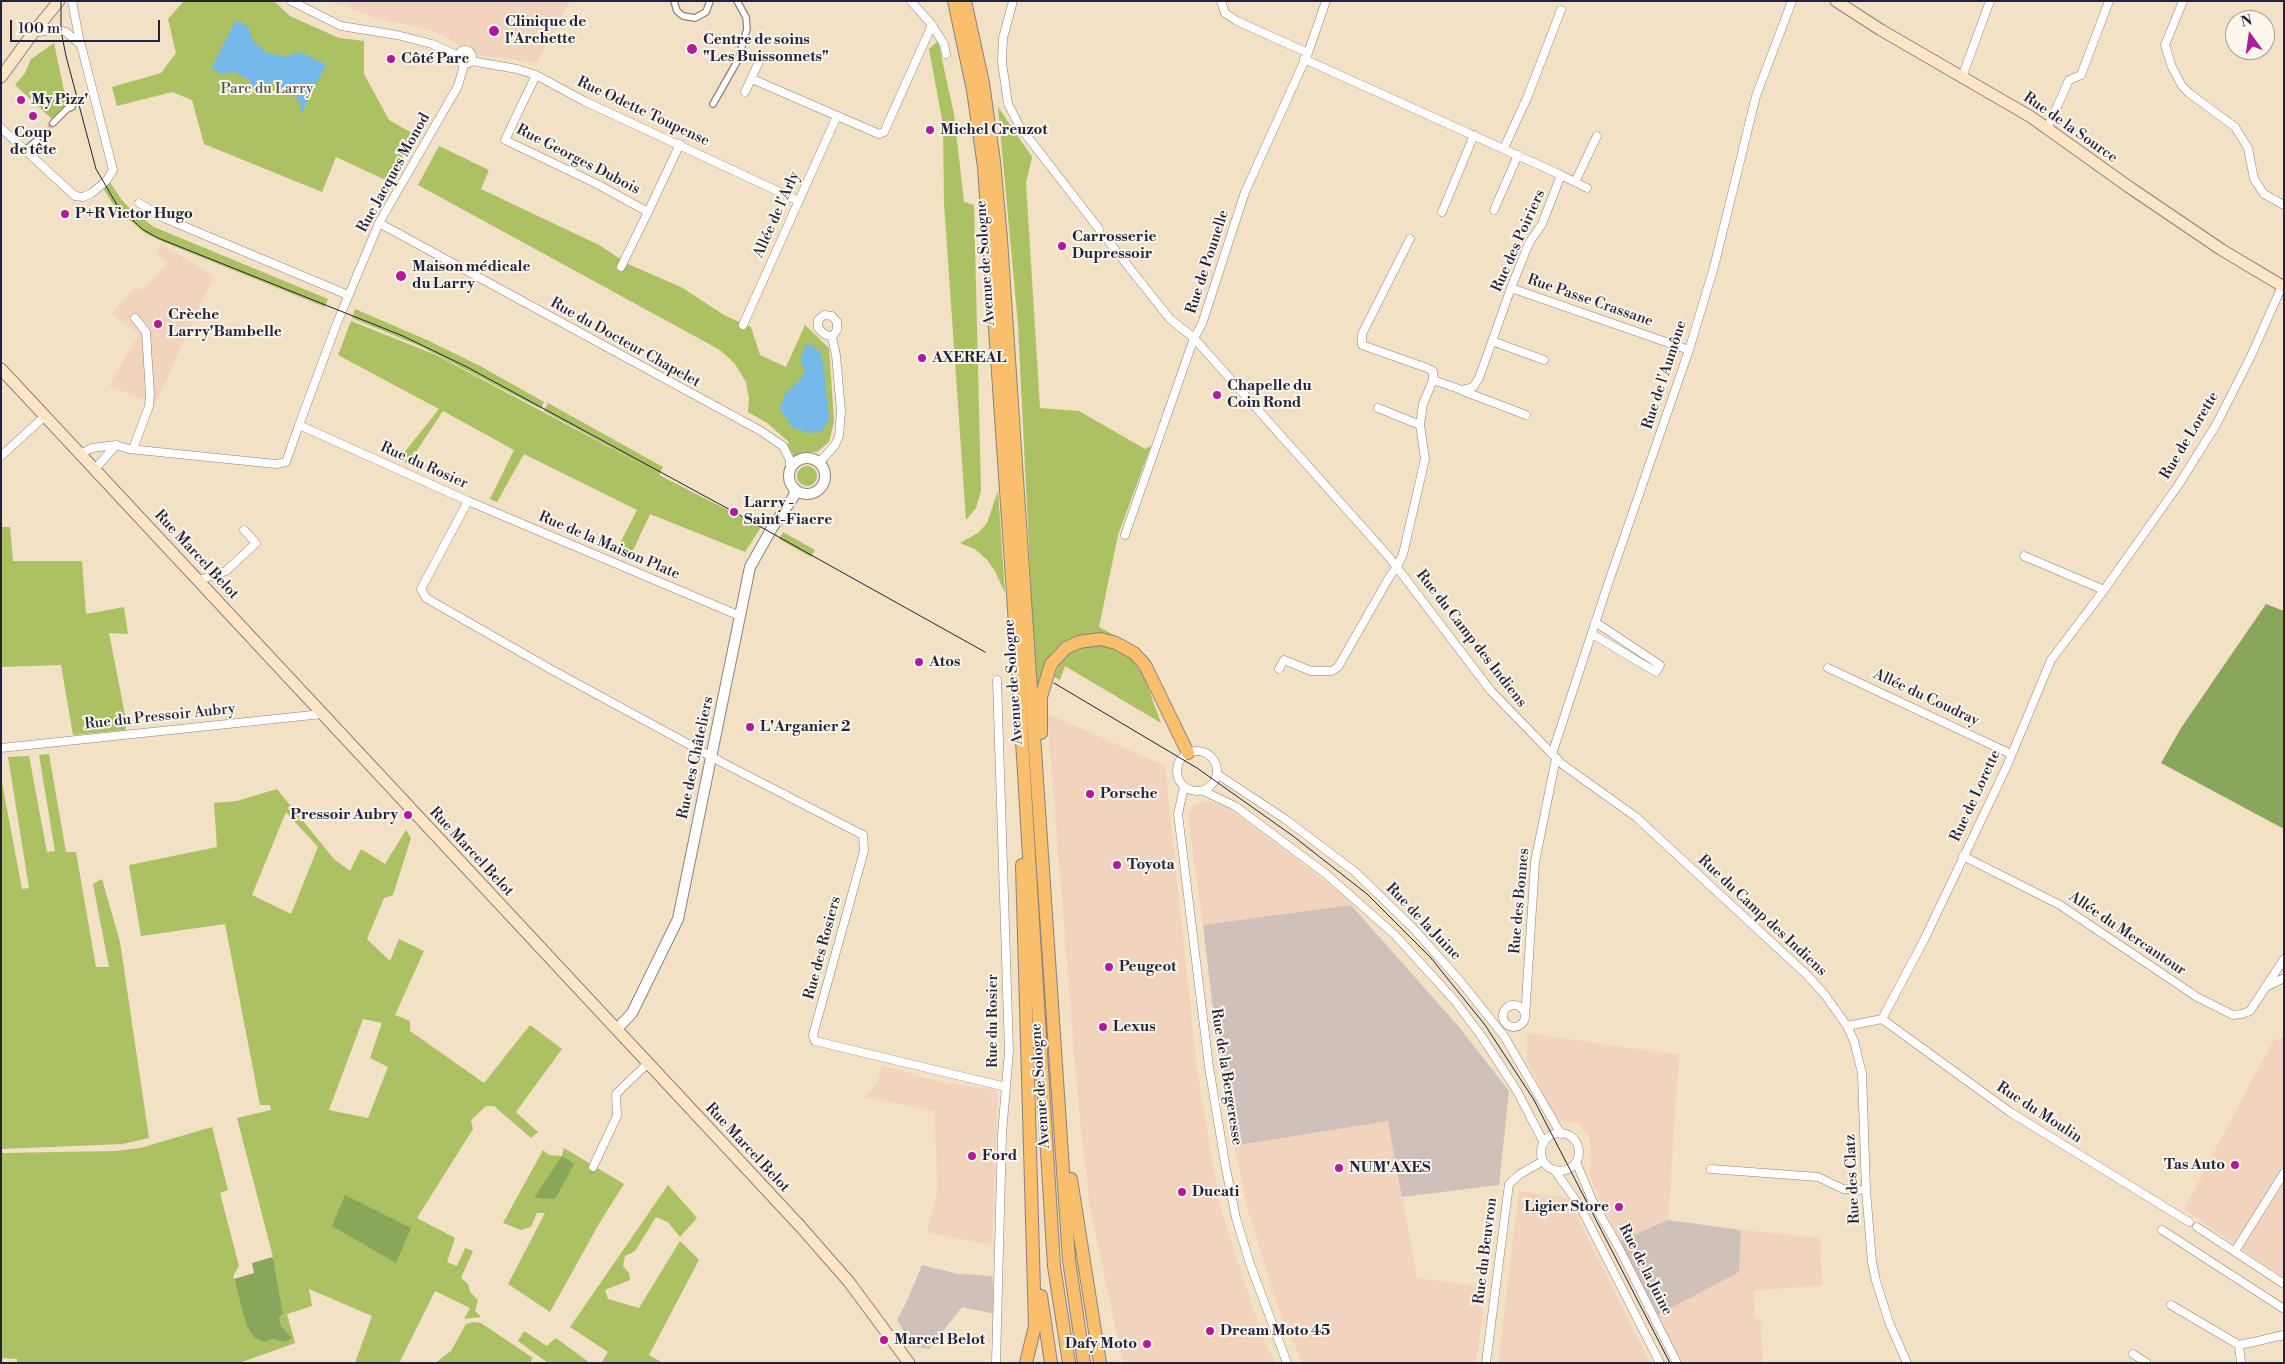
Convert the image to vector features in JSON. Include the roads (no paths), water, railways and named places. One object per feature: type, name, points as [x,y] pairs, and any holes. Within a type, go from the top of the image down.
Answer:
[{"type":"main road","points":[[1,77],[33,32],[59,1]]},
{"type":"main road","name":"Avenue de Sologne","points":[[954,1],[973,90],[984,167],[1013,592],[1054,1266],[1068,1363]]},
{"type":"main road","name":"Avenue de Sologne","points":[[965,1],[983,83],[994,161],[1001,240],[1069,1260],[1084,1363]]},
{"type":"main road","name":"Rue de la Source","points":[[1836,1],[2031,117],[2222,250],[2283,286]]},
{"type":"main road","name":"Rue Marcel Belot","points":[[1,369],[811,1238],[848,1282],[910,1363]]},
{"type":"main road","points":[[1013,592],[1035,1326],[1026,1363]]},
{"type":"main road","points":[[1045,910],[1041,697],[1051,664],[1066,648],[1079,642],[1100,639],[1116,643],[1134,653],[1145,665],[1188,753]]},
{"type":"main road","points":[[1059,1100],[1100,1363]]},
{"type":"main road","points":[[1031,1176],[1036,1241],[1051,1363]]},
{"type":"street","points":[[1,128],[75,196],[86,196],[107,180],[113,170],[80,45],[72,1]]},
{"type":"street","points":[[291,1],[341,26],[397,35],[446,49],[458,56]]},
{"type":"street","points":[[674,1],[678,11],[683,16],[695,18],[706,12],[710,1]]},
{"type":"street","points":[[713,104],[738,60],[747,29],[746,17],[736,1]]},
{"type":"street","points":[[911,1],[932,25],[944,44],[946,54]]},
{"type":"street","points":[[1013,1],[1003,38],[1002,62],[1008,104],[1020,127],[1099,229]]},
{"type":"street","name":"Rue des Poiriers","points":[[1221,1],[1225,13],[1237,21],[1408,108],[1424,112],[1561,175],[1542,224],[1529,243],[1478,378],[1473,387],[1462,390]]},
{"type":"street","name":"Rue de Pounelle","points":[[1126,535],[1194,338],[1202,324],[1244,192],[1306,56],[1326,1]]},
{"type":"street","name":"Rue de l'Aumône","points":[[1554,756],[1595,622],[1689,350],[1714,267],[1756,96],[1792,1]]},
{"type":"street","points":[[1962,77],[1990,1]]},
{"type":"street","points":[[2047,129],[2069,80],[2081,75],[2108,1]]},
{"type":"street","points":[[2183,1],[2165,45],[2172,67],[2182,86],[2189,93],[2235,127],[2248,148],[2254,179],[2264,194],[2284,205]]},
{"type":"street","points":[[1504,148],[1528,98],[1561,10]]},
{"type":"street","points":[[752,79],[874,134],[884,132],[932,25]]},
{"type":"street","points":[[33,32],[50,30],[66,32],[80,45]]},
{"type":"street","points":[[468,50],[473,57],[468,63],[459,62],[459,52],[468,50]]},
{"type":"street","name":"Rue Odette Toupense","points":[[468,63],[517,69],[536,74],[584,102],[680,144],[799,201]]},
{"type":"street","name":"Rue Jacques Monod","points":[[299,425],[348,295],[379,223],[458,86],[468,63]]},
{"type":"street","points":[[745,92],[758,64]]},
{"type":"street","name":"Rue Georges Dubois","points":[[536,74],[505,140],[597,184],[648,212]]},
{"type":"street","points":[[53,124],[67,109],[72,107]]},
{"type":"street","name":"Allée de l'Arly","points":[[743,325],[837,116]]},
{"type":"street","points":[[1442,212],[1474,135]]},
{"type":"street","points":[[1575,182],[1598,136]]},
{"type":"street","points":[[29,147],[37,140]]},
{"type":"street","name":"Rue Georges Dubois","points":[[621,267],[680,144]]},
{"type":"street","points":[[1494,210],[1518,155]]},
{"type":"street","points":[[1561,175],[1587,188]]},
{"type":"street","points":[[139,203],[172,222],[348,295]]},
{"type":"street","name":"Rue du Docteur Chapelet","points":[[379,223],[761,431],[783,446],[790,460],[790,470]]},
{"type":"street","name":"Rue du Camp des Indiens","points":[[1105,237],[1170,319],[1194,338],[1397,567],[1492,692],[1554,756],[1636,817],[1807,975],[1825,995],[1847,1026]]},
{"type":"street","points":[[1279,669],[1284,660],[1310,671],[1332,671],[1338,667],[1403,554],[1425,459],[1420,425],[1423,404],[1433,380],[1433,371],[1362,345],[1362,334],[1410,239]]},
{"type":"street","name":"Rue de Lorette","points":[[1882,1019],[1924,940],[1964,856],[2011,754],[2051,660],[2104,590],[2179,484],[2216,425],[2251,356],[2283,286]]},
{"type":"street","name":"Rue Passe Crassane","points":[[1511,288],[1689,350]]},
{"type":"street","points":[[133,449],[149,406],[150,394],[146,332],[135,318]]},
{"type":"street","points":[[819,463],[830,453],[839,436],[841,411],[836,356],[832,337]]},
{"type":"street","points":[[1492,341],[1544,360]]},
{"type":"street","points":[[1433,380],[1526,415]]},
{"type":"street","points":[[1378,408],[1420,425]]},
{"type":"street","points":[[1,456],[46,416]]},
{"type":"street","points":[[82,454],[92,448],[116,445],[133,449],[276,464],[286,462],[299,425]]},
{"type":"street","name":"Rue du Rosier","points":[[299,425],[468,501],[421,589],[426,598],[552,670],[712,757]]},
{"type":"street","points":[[94,469],[116,445]]},
{"type":"street","points":[[802,458],[814,459],[819,463],[824,476],[819,489],[806,494],[795,489],[789,480],[790,470],[797,461],[802,458]]},
{"type":"street","name":"Rue des Châteliers","points":[[617,1029],[632,1013],[678,919],[750,567],[772,528],[794,496],[795,489]]},
{"type":"street","name":"Rue de la Maison Plate","points":[[468,501],[740,616]]},
{"type":"street","points":[[199,580],[226,571],[256,543],[244,530]]},
{"type":"street","points":[[2024,556],[2104,590]]},
{"type":"street","points":[[1592,634],[1656,672],[1660,665],[1595,622]]},
{"type":"street","name":"Allée du Coudray","points":[[1828,668],[2011,754]]},
{"type":"street","name":"Rue du Rosier","points":[[996,680],[1009,1051],[1002,1134],[996,1363]]},
{"type":"street","name":"Rue du Pressoir Aubry","points":[[1,748],[322,714]]},
{"type":"street","points":[[1199,751],[1210,756],[1214,761],[1217,774],[1212,785],[1203,791],[1190,790],[1184,787],[1177,776],[1177,770],[1181,758],[1188,753],[1199,751]]},
{"type":"street","name":"Rue des Bonnes","points":[[1525,1018],[1535,862],[1554,756]]},
{"type":"street","name":"Rue des Rosiers","points":[[712,757],[862,835],[864,850],[813,1035],[815,1041],[1006,1087]]},
{"type":"street","name":"Rue de la Juine","points":[[1217,774],[1285,819],[1354,871],[1413,928],[1461,982],[1504,1036],[1561,1134],[1568,1135],[1577,1144],[1579,1150],[1576,1162],[1593,1202],[1619,1248],[1677,1363]]},
{"type":"street","name":"Rue de la Bergeresse","points":[[1184,787],[1178,814],[1209,1067],[1224,1160],[1236,1218],[1250,1264],[1287,1363]]},
{"type":"street","name":"Rue de la Juine","points":[[1203,791],[1235,806],[1358,901],[1395,935],[1454,1001],[1482,1037],[1517,1091],[1544,1143]]},
{"type":"street","name":"Allée du Mercantour","points":[[1964,856],[2060,906],[2197,997],[2233,1015],[2250,1011],[2284,960]]},
{"type":"street","name":"Allée du Mercantour","points":[[2267,987],[2284,978]]},
{"type":"street","points":[[1847,1026],[1882,1019]]},
{"type":"street","name":"Rue du Moulin","points":[[1882,1019],[2010,1112],[2189,1222]]},
{"type":"street","name":"Rue des Clatz","points":[[1847,1026],[1854,1041],[1862,1073],[1866,1190],[1876,1281],[1889,1322],[1907,1363]]},
{"type":"street","points":[[593,1167],[617,1116],[616,1094],[648,1063]]},
{"type":"street","points":[[1543,1161],[1541,1149],[1544,1143],[1549,1137],[1561,1134]]},
{"type":"street","name":"Rue de la Juine","points":[[1543,1161],[1555,1170],[1580,1206],[1660,1363]]},
{"type":"street","name":"Rue du Beuvron","points":[[1486,1363],[1509,1184],[1520,1174],[1543,1161]]},
{"type":"street","points":[[1555,1170],[1566,1170],[1576,1162]]},
{"type":"street","points":[[1711,1169],[1818,1177],[1843,1189],[1866,1190]]},
{"type":"street","points":[[2234,1251],[2284,1173]]},
{"type":"street","points":[[2197,1227],[2284,1284]]},
{"type":"street","points":[[2162,1230],[2284,1309]]},
{"type":"street","points":[[2172,1305],[2239,1345],[2284,1335]]},
{"type":"street","points":[[2239,1345],[2241,1363]]},
{"type":"street","points":[[2133,1354],[2147,1363]]},
{"type":"water","points":[[236,20],[248,26],[253,41],[267,53],[286,57],[300,52],[326,65],[301,114],[299,100],[276,82],[264,83],[256,91],[249,80],[234,72],[222,74],[211,69]]},
{"type":"water","points":[[807,343],[820,351],[823,360],[829,418],[823,431],[808,433],[792,427],[780,408],[786,392],[799,381],[805,372],[800,359]]},
{"type":"tunnel","points":[[37,140],[53,123]]},
{"type":"tram line","points":[[61,1],[61,31],[66,56],[96,169],[117,205],[142,229],[158,238],[403,336],[467,367],[734,512],[985,652]]},
{"type":"tram line","points":[[1054,683],[1197,768],[1293,836],[1367,894],[1431,958],[1485,1025],[1534,1100],[1670,1363]]},
{"type":"place","name":"Clinique de l'Archette","points":[[494,31]]},
{"type":"place","name":"Centre de soins \"Les Buissonnets\"","points":[[692,49]]},
{"type":"place","name":"Côté Parc","points":[[391,59]]},
{"type":"place","name":"My Pizz'","points":[[21,100]]},
{"type":"place","name":"Coup de tête","points":[[33,116]]},
{"type":"place","name":"Michel Creuzot","points":[[930,130]]},
{"type":"place","name":"P+R Victor Hugo","points":[[65,214]]},
{"type":"place","name":"Carrosserie Dupressoir","points":[[1062,246]]},
{"type":"place","name":"Maison médicale du Larry","points":[[401,276]]},
{"type":"place","name":"Crèche Larry'Bambelle","points":[[158,324]]},
{"type":"place","name":"AXEREAL","points":[[922,358]]},
{"type":"place","name":"Chapelle du Coin Rond","points":[[1217,395]]},
{"type":"place","name":"Larry - Saint-Fiacre","points":[[734,512]]},
{"type":"place","name":"Atos","points":[[919,662]]},
{"type":"place","name":"L'Arganier 2","points":[[750,727]]},
{"type":"place","name":"Porsche","points":[[1090,794]]},
{"type":"place","name":"Pressoir Aubry","points":[[408,815]]},
{"type":"place","name":"Toyota","points":[[1117,865]]},
{"type":"place","name":"Peugeot","points":[[1109,967]]},
{"type":"place","name":"Lexus","points":[[1103,1027]]},
{"type":"place","name":"Ford","points":[[972,1156]]},
{"type":"place","name":"Tas Auto","points":[[2235,1165]]},
{"type":"place","name":"NUM'AXES","points":[[1339,1168]]},
{"type":"place","name":"Ducati","points":[[1182,1192]]},
{"type":"place","name":"Ligier Store","points":[[1619,1207]]},
{"type":"place","name":"Dream Moto 45","points":[[1210,1331]]},
{"type":"place","name":"Marcel Belot","points":[[884,1340]]},
{"type":"place","name":"Dafy Moto","points":[[1147,1344]]},
{"type":"park label","name":"Parc du Larry","points":[[267,89]]}]
